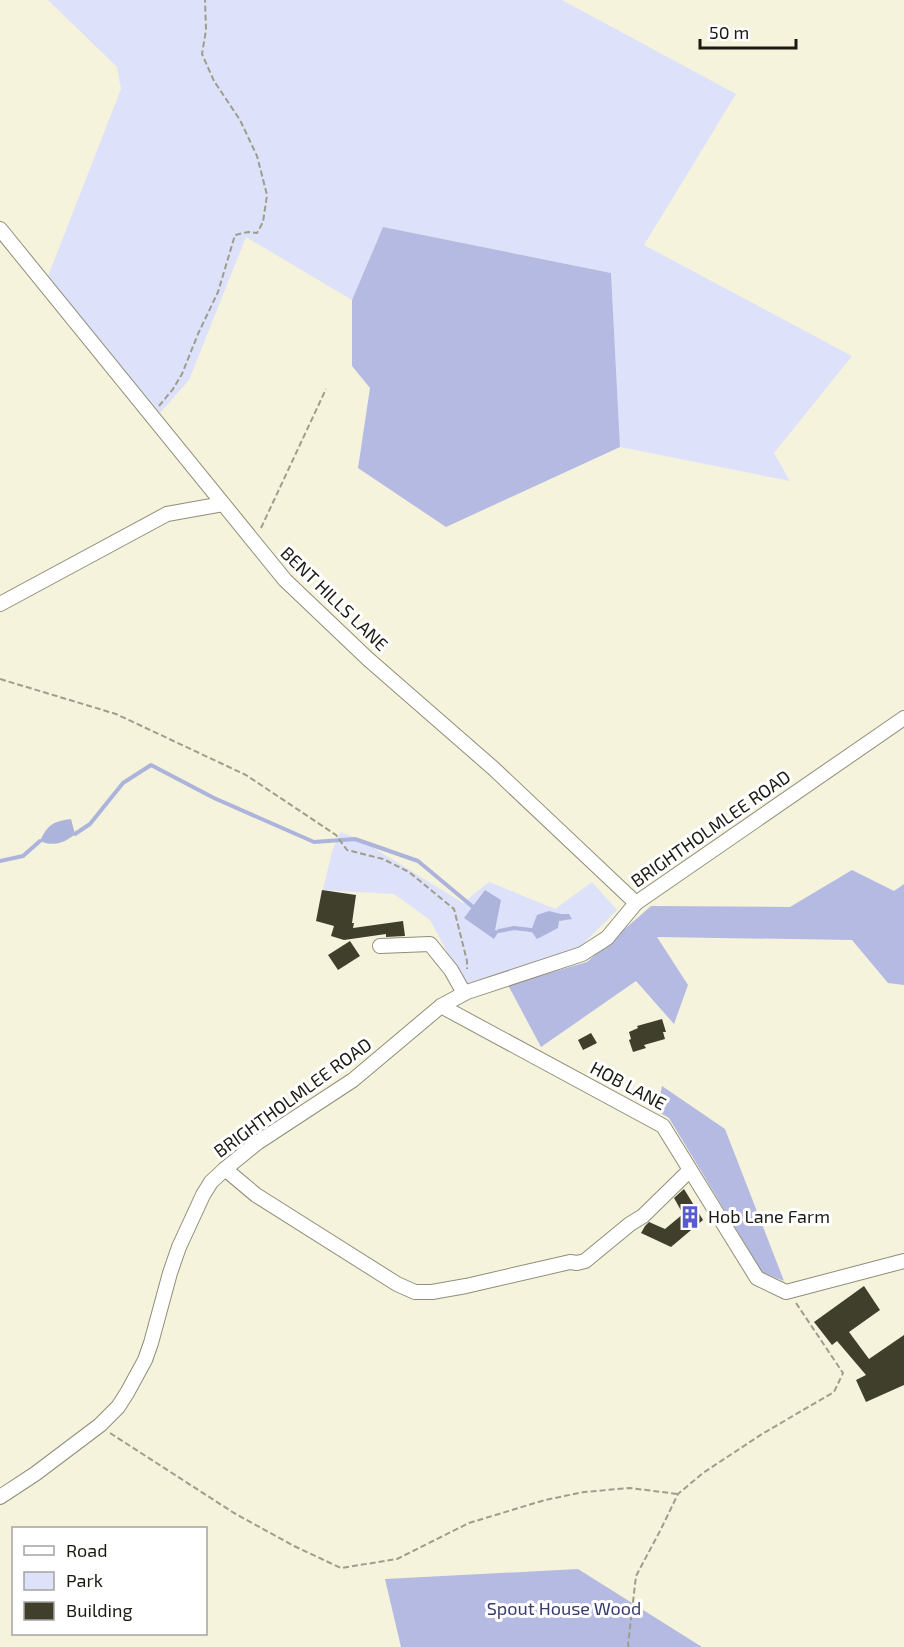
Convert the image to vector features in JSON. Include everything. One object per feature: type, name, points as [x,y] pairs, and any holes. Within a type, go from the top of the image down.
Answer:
[{"type":"street","name":"BENT HILLS LANE","points":[[0,229],[285,580],[368,659],[493,768],[636,903]]},
{"type":"street","points":[[0,604],[167,514],[223,504]]},
{"type":"street","name":"BRIGHTHOLMLEE ROAD","points":[[0,1497],[100,1425],[118,1407],[145,1360],[179,1247],[203,1195],[211,1182],[225,1169],[257,1143],[353,1080],[441,1006],[464,993],[582,954],[607,938],[636,903],[904,717]]},
{"type":"street","points":[[380,946],[430,944],[451,970],[464,993]]},
{"type":"street","name":"HOB LANE","points":[[441,1006],[663,1126],[757,1278],[786,1292],[789,1291]]},
{"type":"street","points":[[225,1169],[256,1195],[397,1284],[415,1292],[432,1292],[466,1286],[570,1262],[585,1261],[643,1216],[690,1170]]},
{"type":"street","points":[[789,1291],[904,1261]]},
{"type":"path","points":[[154,420],[156,409],[174,389],[183,374],[198,334],[218,292],[235,235],[248,232],[257,233],[263,222],[267,195],[257,156],[240,120],[214,81],[202,54],[206,30],[205,0]]},
{"type":"path","points":[[252,540],[262,527],[326,389]]},
{"type":"path","points":[[0,679],[116,714],[246,775],[336,835],[347,850],[383,859],[409,872],[454,909],[468,962],[467,970]]},
{"type":"path","points":[[629,1647],[636,1576],[678,1494],[703,1473],[762,1434],[834,1392],[843,1373],[789,1291]]},
{"type":"path","points":[[100,1425],[234,1513],[294,1546],[341,1568],[397,1559],[469,1523],[545,1500],[584,1492],[630,1488],[678,1494]]},
{"type":"green space","points":[[48,0],[562,0],[736,94],[644,245],[852,356],[774,453],[790,481],[620,447],[611,273],[383,227],[352,300],[246,237],[189,380],[160,413],[47,279],[121,89],[117,67]]},
{"type":"green space","points":[[383,227],[611,273],[620,447],[446,527],[358,468],[370,388],[352,366],[352,300]]},
{"type":"green space","points":[[340,832],[361,840],[463,903],[489,882],[555,909],[592,882],[617,910],[578,949],[466,987],[430,920],[394,894],[323,890],[332,852]]},
{"type":"green space","points":[[852,870],[894,891],[904,884],[904,985],[888,983],[852,940],[657,937],[688,985],[674,1024],[636,981],[541,1047],[508,985],[587,962],[651,906],[790,907]]},
{"type":"green space","points":[[662,1086],[725,1129],[784,1281],[762,1272],[669,1118],[657,1111]]},
{"type":"green space","name":"Spout House Wood","points":[[578,1569],[702,1647],[401,1647],[385,1579]]},
{"type":"shaded area","points":[[71,819],[75,834],[71,837],[54,844],[40,841],[45,831],[52,825]]},
{"type":"shaded area","points":[[485,890],[501,900],[495,930],[499,931],[494,939],[464,918]]},
{"type":"shaded area","points":[[549,911],[569,914],[572,919],[559,921],[558,928],[537,939],[531,931],[537,915]]},
{"type":"building","points":[[322,890],[356,895],[353,928],[403,921],[405,936],[386,937],[386,934],[344,940],[331,936],[334,926],[316,921]]},
{"type":"building","points":[[350,941],[360,956],[338,970],[328,955]]},
{"type":"building","points":[[662,1019],[666,1032],[663,1032],[665,1039],[644,1045],[646,1048],[633,1052],[629,1032],[638,1028],[637,1026]]},
{"type":"building","points":[[591,1033],[597,1043],[583,1050],[578,1040]]},
{"type":"building","name":"Hob Lane Farm","points":[[684,1189],[703,1220],[671,1247],[641,1233],[649,1222],[665,1229],[683,1214],[674,1198]]},
{"type":"building","points":[[864,1286],[880,1310],[849,1332],[869,1359],[904,1335],[904,1385],[866,1402],[856,1380],[866,1375],[837,1341],[832,1345],[814,1322]]},
{"type":"waterway","points":[[75,834],[90,824],[123,783],[151,765],[214,798],[314,842],[355,839],[418,861],[473,907]]},
{"type":"waterway","points":[[0,861],[23,856],[40,841]]},
{"type":"waterway","points":[[499,931],[514,928],[531,930]]},
{"type":"place","name":"Hob Lane Farm","points":[[690,1217]]}]
